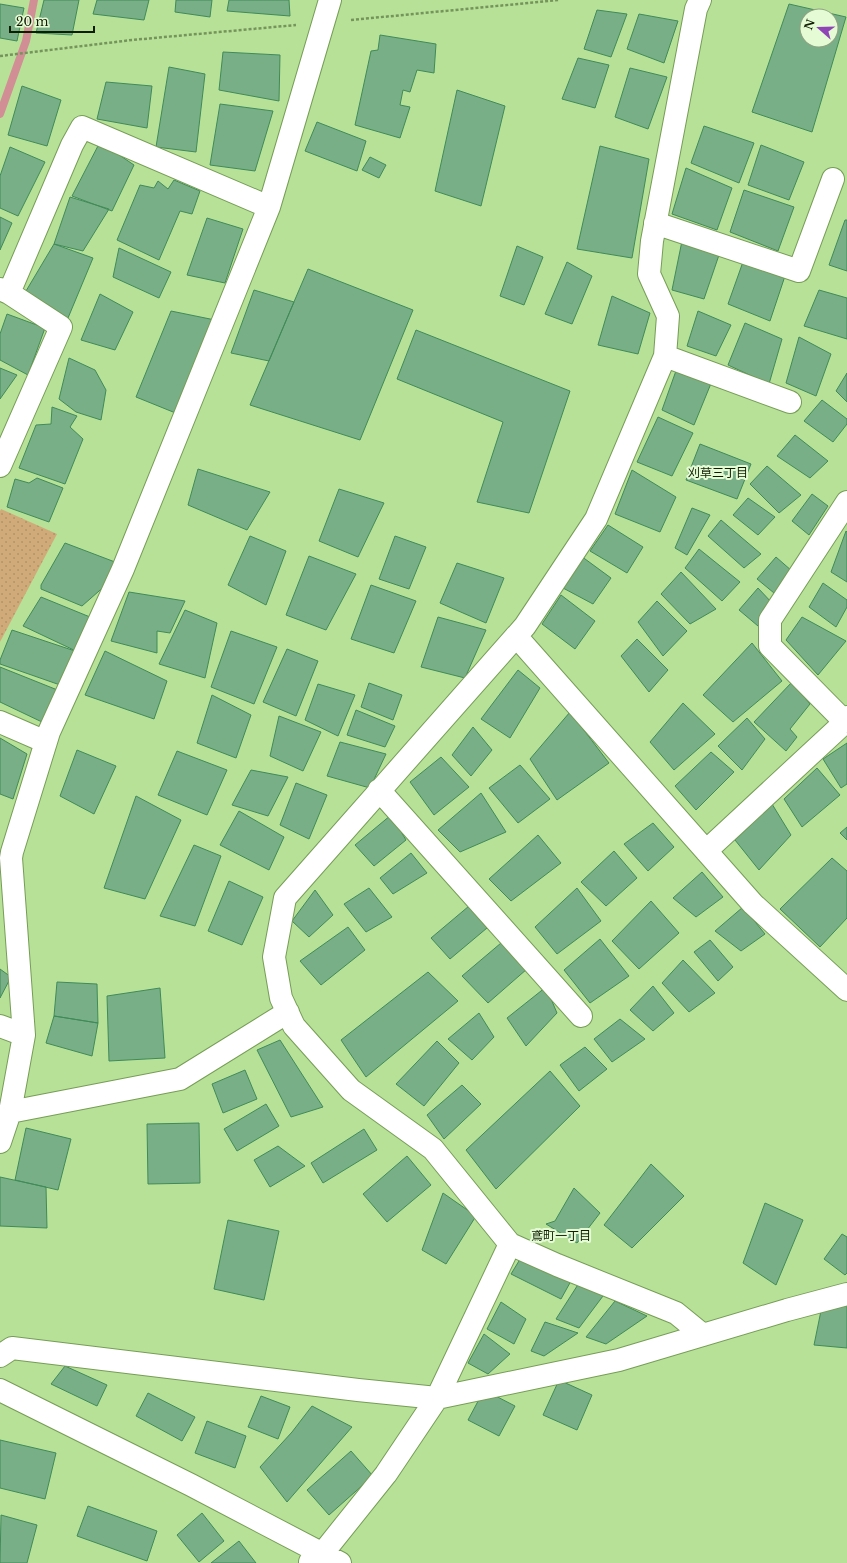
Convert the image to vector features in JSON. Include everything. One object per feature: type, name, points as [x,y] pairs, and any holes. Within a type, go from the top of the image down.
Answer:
[{"type":"street","points":[[0,1142],[10,1112],[24,1035],[11,858],[46,742],[122,569],[269,207],[330,0]]},
{"type":"street","points":[[700,0],[696,9],[652,241],[649,274],[668,316],[665,356],[596,519],[525,626],[285,898],[274,957],[281,998],[294,1026],[351,1090],[433,1149],[510,1244],[557,1265],[676,1313],[703,1335]]},
{"type":"street","points":[[0,466],[61,327],[4,291],[72,145],[82,127],[269,207]]},
{"type":"street","points":[[655,223],[799,271],[833,179]]},
{"type":"street","points":[[665,356],[790,402]]},
{"type":"street","points":[[706,851],[846,720],[770,646],[770,620],[847,502]]},
{"type":"street","points":[[516,636],[753,904],[847,990]]},
{"type":"street","points":[[0,722],[46,742]]},
{"type":"street","points":[[379,790],[581,1016]]},
{"type":"street","points":[[10,1112],[180,1079],[288,1012]]},
{"type":"street","points":[[0,1026],[24,1035]]},
{"type":"street","points":[[0,1390],[191,1485],[323,1560],[386,1474],[437,1398],[510,1244]]},
{"type":"street","points":[[0,1356],[12,1348],[358,1390],[437,1398],[619,1360],[847,1294]]},
{"type":"path","points":[[0,56],[132,40],[559,0]]},
{"type":"shaded area","points":[[1,509],[57,534],[0,642],[0,511]]},
{"type":"building","points":[[44,0],[79,0],[72,35],[36,33]]},
{"type":"building","points":[[97,0],[149,0],[144,20],[93,14]]},
{"type":"building","points":[[176,0],[212,0],[210,17],[175,12]]},
{"type":"building","points":[[229,0],[289,0],[290,16],[227,11]]},
{"type":"building","points":[[0,4],[24,8],[17,41],[0,38]]},
{"type":"building","points":[[789,4],[807,8],[799,8],[799,48],[837,48],[812,132],[752,112]]},
{"type":"building","points":[[597,10],[627,14],[611,57],[584,49]]},
{"type":"building","points":[[639,14],[678,21],[664,63],[627,49]]},
{"type":"building","points":[[839,15],[846,17],[839,41]]},
{"type":"building","points":[[380,35],[436,44],[434,73],[417,70],[410,92],[403,90],[400,105],[410,107],[400,138],[355,125],[371,51],[378,50]]},
{"type":"building","points":[[223,52],[280,55],[279,101],[219,90]]},
{"type":"building","points":[[578,58],[609,65],[595,108],[562,99]]},
{"type":"building","points":[[169,67],[205,74],[196,152],[156,147]]},
{"type":"building","points":[[630,68],[667,77],[648,129],[615,117]]},
{"type":"building","points":[[106,82],[152,86],[147,128],[97,119]]},
{"type":"building","points":[[22,86],[61,100],[47,146],[8,135]]},
{"type":"building","points":[[457,90],[505,106],[481,206],[435,191]]},
{"type":"building","points":[[220,104],[273,111],[255,171],[210,165]]},
{"type":"building","points":[[317,122],[366,141],[357,171],[305,151]]},
{"type":"building","points":[[704,126],[754,143],[739,183],[691,163]]},
{"type":"building","points":[[100,142],[134,165],[112,211],[72,196]]},
{"type":"building","points":[[761,145],[804,162],[789,200],[748,185]]},
{"type":"building","points":[[600,146],[649,159],[632,258],[577,249]]},
{"type":"building","points":[[10,147],[45,162],[18,216],[0,208],[0,176]]},
{"type":"building","points":[[370,157],[386,165],[379,178],[362,170]]},
{"type":"building","points":[[686,168],[732,188],[717,230],[672,214]]},
{"type":"building","points":[[174,180],[200,191],[192,214],[180,211],[159,260],[117,240],[140,185],[154,188],[158,181],[168,189]]},
{"type":"building","points":[[744,190],[794,207],[778,251],[730,232]]},
{"type":"building","points":[[70,197],[109,209],[83,251],[54,244]]},
{"type":"building","points":[[0,217],[12,223],[0,250]]},
{"type":"building","points":[[207,218],[243,229],[225,283],[187,275]]},
{"type":"building","points":[[845,220],[847,220],[847,271],[829,265]]},
{"type":"building","points":[[682,241],[719,255],[704,299],[672,290]]},
{"type":"building","points":[[54,244],[93,258],[68,318],[26,291]]},
{"type":"building","points":[[517,246],[543,257],[524,305],[500,296]]},
{"type":"building","points":[[119,248],[171,272],[159,298],[113,277]]},
{"type":"building","points":[[744,259],[785,276],[770,321],[728,304]]},
{"type":"building","points":[[567,262],[592,276],[572,324],[545,314]]},
{"type":"building","points":[[308,269],[413,310],[360,440],[250,405]]},
{"type":"building","points":[[254,290],[294,302],[269,361],[231,353]]},
{"type":"building","points":[[819,290],[847,298],[847,339],[804,326]]},
{"type":"building","points":[[100,294],[133,312],[115,350],[81,340]]},
{"type":"building","points":[[612,296],[650,313],[638,354],[598,345]]},
{"type":"building","points":[[171,311],[215,320],[178,414],[136,397]]},
{"type":"building","points":[[698,311],[731,325],[716,356],[687,346]]},
{"type":"building","points":[[7,314],[45,328],[28,375],[0,360],[0,334]]},
{"type":"building","points":[[745,323],[782,339],[769,384],[728,365]]},
{"type":"building","points":[[416,330],[570,391],[529,513],[477,502],[503,422],[397,379]]},
{"type":"building","points":[[799,337],[831,354],[816,396],[786,383]]},
{"type":"building","points":[[69,358],[95,370],[106,390],[101,420],[76,412],[59,399]]},
{"type":"building","points":[[0,368],[17,375],[0,399]]},
{"type":"building","points":[[677,368],[712,381],[694,425],[662,410]]},
{"type":"building","points":[[847,373],[847,402],[836,391]]},
{"type":"building","points":[[822,400],[847,419],[847,424],[833,442],[804,421]]},
{"type":"building","points":[[52,407],[77,416],[70,427],[83,439],[65,484],[19,468],[36,425],[51,424]]},
{"type":"building","points":[[658,417],[693,433],[672,476],[637,462]]},
{"type":"building","points":[[795,435],[828,461],[810,478],[777,456]]},
{"type":"building","points":[[700,444],[751,464],[737,499],[686,480]]},
{"type":"building","points":[[767,466],[801,495],[779,513],[750,484]]},
{"type":"building","points":[[198,469],[270,492],[247,530],[188,505]]},
{"type":"building","points":[[632,470],[676,497],[660,532],[615,514]]},
{"type":"building","points":[[37,478],[63,488],[49,522],[7,507],[15,479],[29,483]]},
{"type":"building","points":[[339,489],[384,503],[358,557],[319,541]]},
{"type":"building","points":[[812,494],[828,506],[809,535],[792,521]]},
{"type":"building","points":[[748,498],[775,517],[758,535],[733,515]]},
{"type":"building","points":[[692,508],[710,515],[687,555],[675,548]]},
{"type":"building","points":[[721,520],[761,554],[744,568],[708,536]]},
{"type":"building","points":[[608,525],[643,547],[627,573],[590,551]]},
{"type":"building","points":[[846,531],[847,532],[847,582],[831,572]]},
{"type":"building","points":[[250,536],[286,551],[266,605],[228,585]]},
{"type":"building","points":[[395,536],[426,547],[409,589],[379,579]]},
{"type":"building","points":[[65,543],[115,562],[107,584],[82,606],[41,589],[41,585]]},
{"type":"building","points":[[699,549],[740,582],[722,601],[685,568]]},
{"type":"building","points":[[309,556],[356,574],[326,630],[286,615]]},
{"type":"building","points":[[581,556],[611,578],[593,604],[563,588]]},
{"type":"building","points":[[776,557],[792,571],[774,593],[757,579]]},
{"type":"building","points":[[457,563],[504,578],[486,623],[440,603]]},
{"type":"building","points":[[681,572],[716,609],[690,624],[661,594]]},
{"type":"building","points":[[823,583],[847,600],[847,607],[836,627],[809,607]]},
{"type":"building","points":[[371,585],[416,601],[394,653],[351,639]]},
{"type":"building","points":[[758,588],[773,604],[758,626],[739,610]]},
{"type":"building","points":[[129,592],[185,601],[170,633],[157,631],[157,653],[111,641]]},
{"type":"building","points":[[561,595],[595,621],[575,649],[542,624]]},
{"type":"building","points":[[41,597],[90,617],[78,652],[23,626]]},
{"type":"building","points":[[657,601],[687,631],[663,656],[638,622]]},
{"type":"building","points":[[185,610],[217,623],[205,678],[159,664]]},
{"type":"building","points":[[438,617],[486,630],[465,678],[421,667]]},
{"type":"building","points":[[802,617],[846,641],[818,675],[786,640]]},
{"type":"building","points":[[12,630],[78,652],[63,686],[0,664],[0,660]]},
{"type":"building","points":[[231,631],[277,647],[254,704],[211,687]]},
{"type":"building","points":[[637,639],[668,670],[649,692],[621,656]]},
{"type":"building","points":[[752,643],[782,681],[733,722],[703,695]]},
{"type":"building","points":[[287,649],[318,661],[296,716],[263,702]]},
{"type":"building","points":[[105,651],[167,681],[154,719],[85,695]]},
{"type":"building","points":[[0,667],[60,691],[42,722],[0,702]]},
{"type":"building","points":[[518,670],[540,688],[510,738],[481,719]]},
{"type":"building","points":[[792,682],[810,704],[790,729],[797,737],[786,751],[754,722]]},
{"type":"building","points":[[369,683],[402,695],[393,720],[361,707]]},
{"type":"building","points":[[318,684],[355,695],[338,736],[305,720]]},
{"type":"building","points":[[212,695],[251,715],[236,758],[197,743]]},
{"type":"building","points":[[683,703],[715,734],[674,770],[650,742]]},
{"type":"building","points":[[356,710],[395,726],[385,747],[347,735]]},
{"type":"building","points":[[570,712],[609,763],[557,800],[530,759]]},
{"type":"building","points":[[279,716],[321,732],[303,771],[270,756]]},
{"type":"building","points":[[747,718],[765,739],[742,770],[718,746]]},
{"type":"building","points":[[473,727],[492,750],[471,776],[452,755]]},
{"type":"building","points":[[0,738],[27,754],[13,799],[0,794]]},
{"type":"building","points":[[340,742],[386,754],[370,788],[327,776]]},
{"type":"building","points":[[847,743],[847,784],[841,788],[823,759]]},
{"type":"building","points":[[77,750],[116,766],[94,814],[60,796]]},
{"type":"building","points":[[177,751],[227,770],[207,815],[158,795]]},
{"type":"building","points":[[711,752],[734,772],[696,810],[675,786]]},
{"type":"building","points":[[441,757],[469,787],[434,815],[410,782]]},
{"type":"building","points":[[520,765],[550,799],[518,823],[489,788]]},
{"type":"building","points":[[817,768],[840,795],[802,827],[784,799]]},
{"type":"building","points":[[251,770],[288,777],[268,816],[232,805]]},
{"type":"building","points":[[296,783],[327,795],[309,839],[280,825]]},
{"type":"building","points":[[481,793],[506,832],[460,852],[438,830]]},
{"type":"building","points":[[136,796],[181,820],[145,899],[104,888]]},
{"type":"building","points":[[772,804],[791,835],[759,870],[735,840]]},
{"type":"building","points":[[239,811],[284,837],[269,870],[220,845]]},
{"type":"building","points":[[391,815],[406,840],[374,866],[355,845]]},
{"type":"building","points":[[653,823],[674,847],[648,871],[624,844]]},
{"type":"building","points":[[847,827],[847,840],[840,833]]},
{"type":"building","points":[[538,835],[561,863],[511,901],[489,879]]},
{"type":"building","points":[[194,845],[221,856],[195,926],[160,916]]},
{"type":"building","points":[[614,851],[637,878],[606,906],[581,882]]},
{"type":"building","points":[[411,853],[427,873],[393,894],[380,878]]},
{"type":"building","points":[[832,858],[847,871],[847,918],[820,947],[780,909]]},
{"type":"building","points":[[702,872],[723,897],[696,917],[673,898]]},
{"type":"building","points":[[229,881],[263,897],[242,945],[208,931]]},
{"type":"building","points":[[369,888],[392,917],[366,932],[344,904]]},
{"type":"building","points":[[577,888],[601,921],[557,954],[535,927]]},
{"type":"building","points":[[315,890],[333,915],[309,937],[292,921]]},
{"type":"building","points":[[651,901],[679,933],[639,969],[612,941]]},
{"type":"building","points":[[469,906],[487,928],[450,959],[431,938]]},
{"type":"building","points":[[743,907],[765,934],[741,951],[715,931]]},
{"type":"building","points":[[348,927],[365,950],[321,985],[300,961]]},
{"type":"building","points":[[600,939],[629,976],[590,1003],[564,970]]},
{"type":"building","points":[[710,940],[733,967],[718,981],[694,952]]},
{"type":"building","points":[[501,943],[527,969],[488,1003],[462,976]]},
{"type":"building","points":[[683,960],[715,993],[689,1012],[662,983]]},
{"type":"building","points":[[0,969],[11,977],[0,998]]},
{"type":"building","points":[[428,972],[458,1001],[366,1077],[341,1040]]},
{"type":"building","points":[[57,982],[97,984],[98,1023],[54,1016]]},
{"type":"building","points":[[653,986],[674,1013],[653,1031],[630,1010]]},
{"type":"building","points":[[546,987],[557,1013],[526,1046],[507,1018]]},
{"type":"building","points":[[160,988],[165,1058],[109,1061],[107,996]]},
{"type":"building","points":[[479,1013],[494,1037],[472,1060],[448,1039]]},
{"type":"building","points":[[54,1016],[98,1023],[92,1056],[46,1043]]},
{"type":"building","points":[[620,1019],[645,1039],[612,1062],[594,1039]]},
{"type":"building","points":[[280,1040],[323,1107],[291,1117],[257,1050]]},
{"type":"building","points":[[437,1041],[459,1063],[424,1106],[396,1084]]},
{"type":"building","points":[[585,1047],[607,1069],[579,1091],[560,1065]]},
{"type":"building","points":[[245,1070],[257,1099],[223,1113],[212,1084]]},
{"type":"building","points":[[550,1071],[580,1106],[496,1189],[466,1150]]},
{"type":"building","points":[[462,1085],[481,1104],[444,1139],[427,1115]]},
{"type":"building","points":[[266,1104],[279,1126],[237,1151],[224,1129]]},
{"type":"building","points":[[199,1123],[200,1183],[148,1184],[147,1124]]},
{"type":"building","points":[[26,1128],[71,1139],[58,1190],[15,1180]]},
{"type":"building","points":[[364,1129],[377,1150],[323,1183],[311,1163]]},
{"type":"building","points":[[278,1146],[305,1166],[270,1187],[254,1160]]},
{"type":"building","points":[[407,1156],[431,1185],[387,1222],[363,1194]]},
{"type":"building","points":[[651,1164],[684,1196],[632,1248],[604,1225]]},
{"type":"building","points":[[0,1177],[46,1187],[47,1228],[0,1226]]},
{"type":"building","points":[[574,1188],[600,1213],[577,1243],[546,1224],[555,1221]]},
{"type":"building","points":[[443,1193],[476,1216],[446,1264],[422,1250]]},
{"type":"building","points":[[765,1203],[803,1220],[776,1285],[743,1263]]},
{"type":"building","points":[[228,1220],[279,1231],[264,1300],[214,1289]]},
{"type":"building","points":[[842,1234],[847,1237],[847,1273],[845,1275],[824,1259]]},
{"type":"building","points":[[522,1256],[571,1281],[561,1299],[511,1274]]},
{"type":"building","points":[[579,1283],[606,1292],[579,1328],[556,1319]]},
{"type":"building","points":[[615,1301],[647,1316],[606,1344],[586,1337]]},
{"type":"building","points":[[823,1301],[847,1301],[847,1348],[814,1345]]},
{"type":"building","points":[[501,1302],[526,1319],[514,1344],[487,1329]]},
{"type":"building","points":[[545,1322],[578,1333],[544,1356],[531,1351]]},
{"type":"building","points":[[484,1334],[510,1354],[488,1374],[468,1363]]},
{"type":"building","points":[[65,1366],[107,1385],[97,1406],[51,1384]]},
{"type":"building","points":[[559,1380],[592,1395],[577,1430],[543,1415]]},
{"type":"building","points":[[484,1390],[515,1406],[499,1436],[468,1420]]},
{"type":"building","points":[[148,1393],[195,1417],[182,1441],[136,1416]]},
{"type":"building","points":[[261,1396],[290,1407],[278,1439],[248,1427]]},
{"type":"building","points":[[312,1406],[352,1427],[287,1502],[260,1467],[292,1432]]},
{"type":"building","points":[[207,1421],[246,1436],[235,1468],[195,1453]]},
{"type":"building","points":[[0,1440],[56,1453],[45,1499],[0,1488]]},
{"type":"building","points":[[351,1451],[373,1476],[329,1515],[307,1490]]},
{"type":"building","points":[[88,1506],[157,1531],[147,1561],[77,1536]]},
{"type":"building","points":[[202,1513],[224,1541],[199,1562],[177,1535]]},
{"type":"building","points":[[1,1515],[37,1525],[27,1563],[0,1563]]},
{"type":"building","points":[[239,1541],[256,1563],[211,1563]]},
{"type":"waterway","points":[[0,114],[26,41],[34,0]]},
{"type":"district","name":"刈草三丁目","points":[[718,473]]},
{"type":"district","name":"鳶町一丁目","points":[[561,1236]]}]
